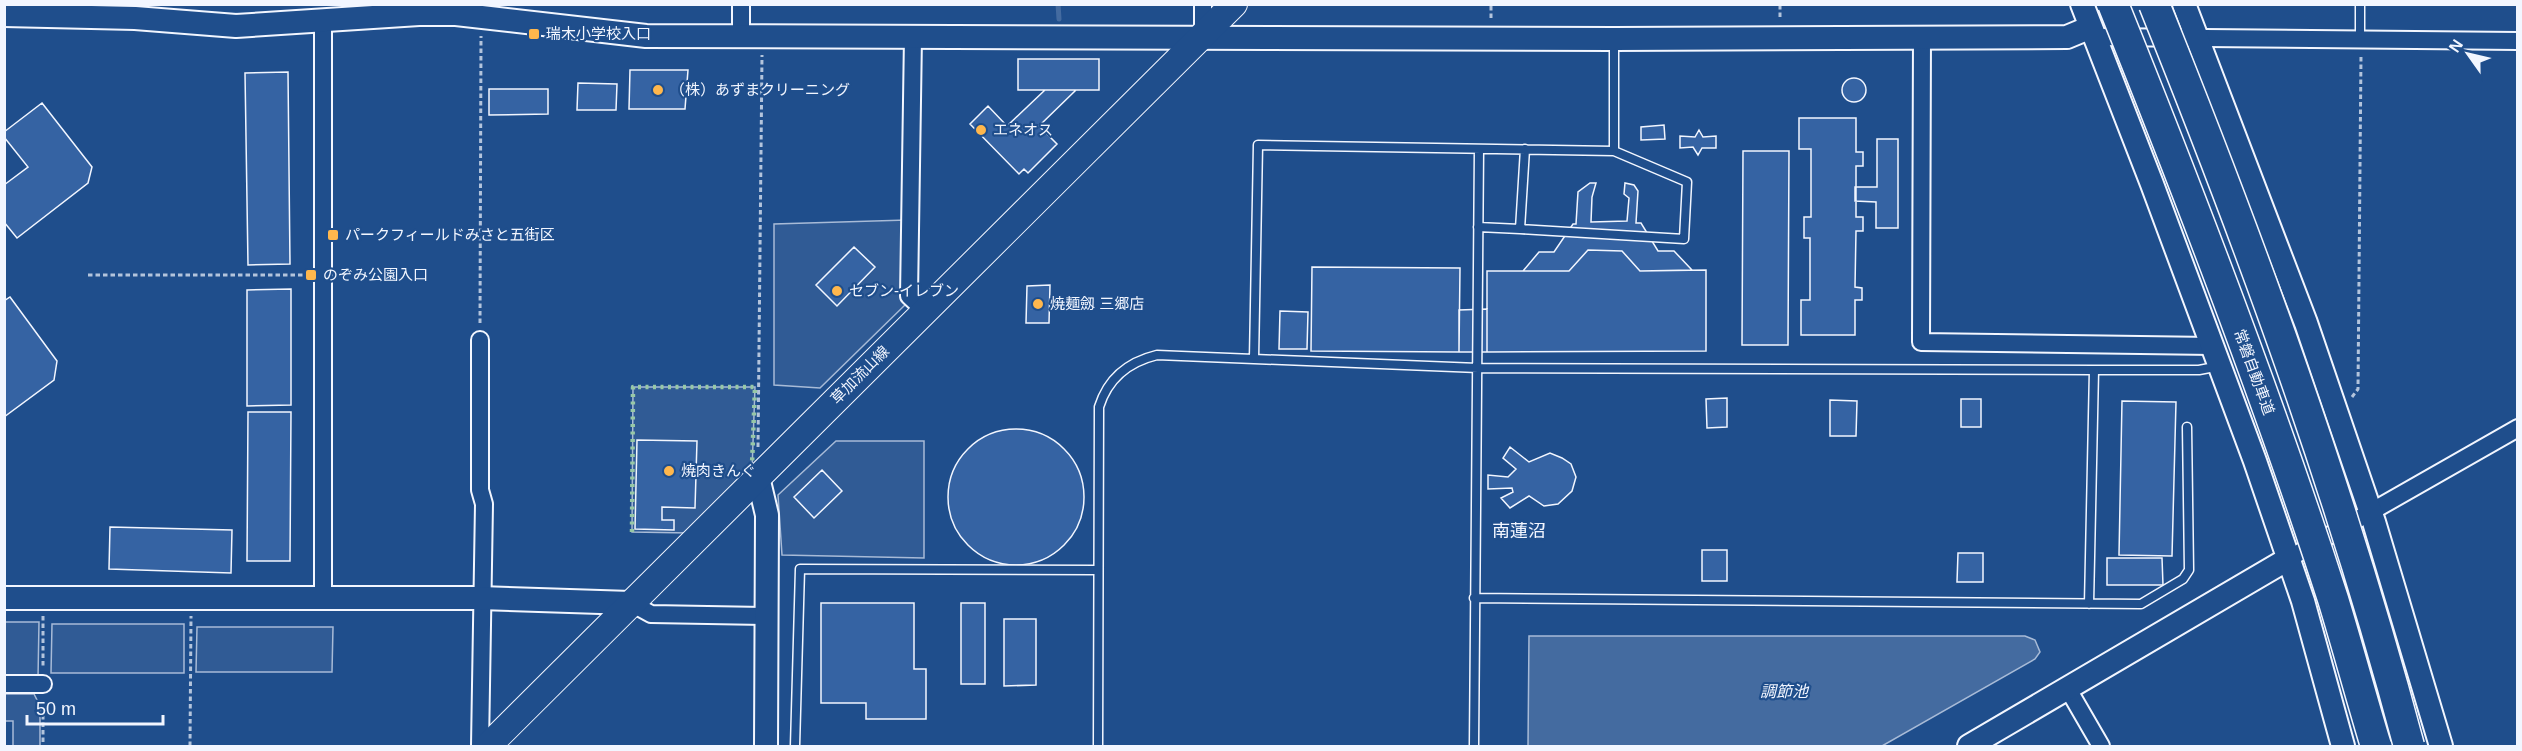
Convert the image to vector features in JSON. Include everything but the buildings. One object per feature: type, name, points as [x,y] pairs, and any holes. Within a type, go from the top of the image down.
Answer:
[{"type":"highway","name":"常磐自動車道","points":[[2113,4],[2156,109],[2276,433],[2333,600],[2376,747]]},
{"type":"highway","points":[[2154,4],[2255,268],[2311,428],[2358,565],[2409,747]]},
{"type":"main road","name":"草加流山線","points":[[488,747],[1234,4]]},
{"type":"street","points":[[741,4],[752,35]]},
{"type":"street","points":[[1201,37],[1203,4]]},
{"type":"street","points":[[2082,4],[2216,356],[2288,559],[2343,747]]},
{"type":"street","points":[[2184,4],[2306,323],[2370,510],[2441,747]]},
{"type":"street","points":[[4,15],[135,18],[236,26],[419,14],[481,16],[622,35],[1614,39],[1922,35],[2072,37],[2093,32],[2215,40],[2517,42]]},
{"type":"street","points":[[322,599],[323,21]]},
{"type":"street","points":[[1922,35],[1921,342],[2216,356]]},
{"type":"street","points":[[913,36],[909,296],[925,311]]},
{"type":"street","points":[[480,340],[480,490],[484,504],[480,598],[480,747]]},
{"type":"street","points":[[1969,747],[2370,510],[2391,502],[2517,428]]},
{"type":"street","points":[[758,477],[768,515],[766,747]]},
{"type":"street","points":[[4,597],[480,598],[631,603],[651,614],[767,615]]},
{"type":"street","points":[[4,684],[43,684]]},
{"type":"street","points":[[2068,689],[2101,747]]},
{"type":"lane","points":[[2360,4],[2360,41]]},
{"type":"lane","points":[[1614,39],[1614,151]]},
{"type":"lane","points":[[1254,358],[1258,145],[1614,151],[1687,182],[1684,239],[1478,227]]},
{"type":"lane","points":[[1474,747],[1479,148]]},
{"type":"lane","points":[[1520,229],[1525,149]]},
{"type":"lane","points":[[1098,747],[1096,570],[1099,407],[1107,387],[1124,369],[1137,360],[1157,355],[1478,368],[2199,370],[2216,356]]},
{"type":"lane","points":[[2089,604],[2094,370]]},
{"type":"lane","points":[[1474,598],[2141,604],[2183,579],[2189,570],[2187,428]]},
{"type":"lane","points":[[795,747],[800,569],[1096,570]]},
{"type":"path","points":[[480,340],[481,16]]},
{"type":"path","points":[[752,35],[758,477]]},
{"type":"path","points":[[2334,405],[2356,395],[2358,389],[2361,64]]},
{"type":"path","points":[[88,275],[323,275]]},
{"type":"path","points":[[190,747],[191,598]]},
{"type":"shaded area","points":[[907,220],[905,305],[820,388],[774,385],[774,224]]},
{"type":"shaded area","points":[[633,387],[755,387],[752,471],[689,533],[632,532]]},
{"type":"shaded area","points":[[836,441],[924,441],[924,558],[782,555],[778,495]]},
{"type":"shaded area","points":[[5,622],[39,622],[38,678],[5,678]]},
{"type":"shaded area","points":[[52,624],[184,624],[184,673],[51,673]]},
{"type":"shaded area","points":[[197,627],[333,627],[332,672],[196,672]]},
{"type":"shaded area","points":[[4,694],[34,694],[40,706],[40,746],[13,746],[13,721],[5,721]]},
{"type":"water","name":"調節池","points":[[1529,636],[2025,636],[2035,640],[2040,652],[2035,659],[1882,746],[1528,746]]},
{"type":"waterway","points":[[1058,4],[1059,19]]},
{"type":"hedge","points":[[632,532],[633,387],[755,387],[752,465]]},
{"type":"place","name":"瑞木小学校入口","points":[[534,34]]},
{"type":"place","name":"（株）あずまクリーニング","points":[[658,90]]},
{"type":"place","name":"エネオス","points":[[981,130]]},
{"type":"place","name":"パークフィールドみさと五街区","points":[[333,235]]},
{"type":"place","name":"のぞみ公園入口","points":[[311,275]]},
{"type":"place","name":"セブン-イレブン","points":[[837,291]]},
{"type":"place","name":"焼麺劔 三郷店","points":[[1038,304]]},
{"type":"place","name":"焼肉きんぐ","points":[[669,471]]},
{"type":"district","name":"南蓮沼","points":[[1519,531]]}]
